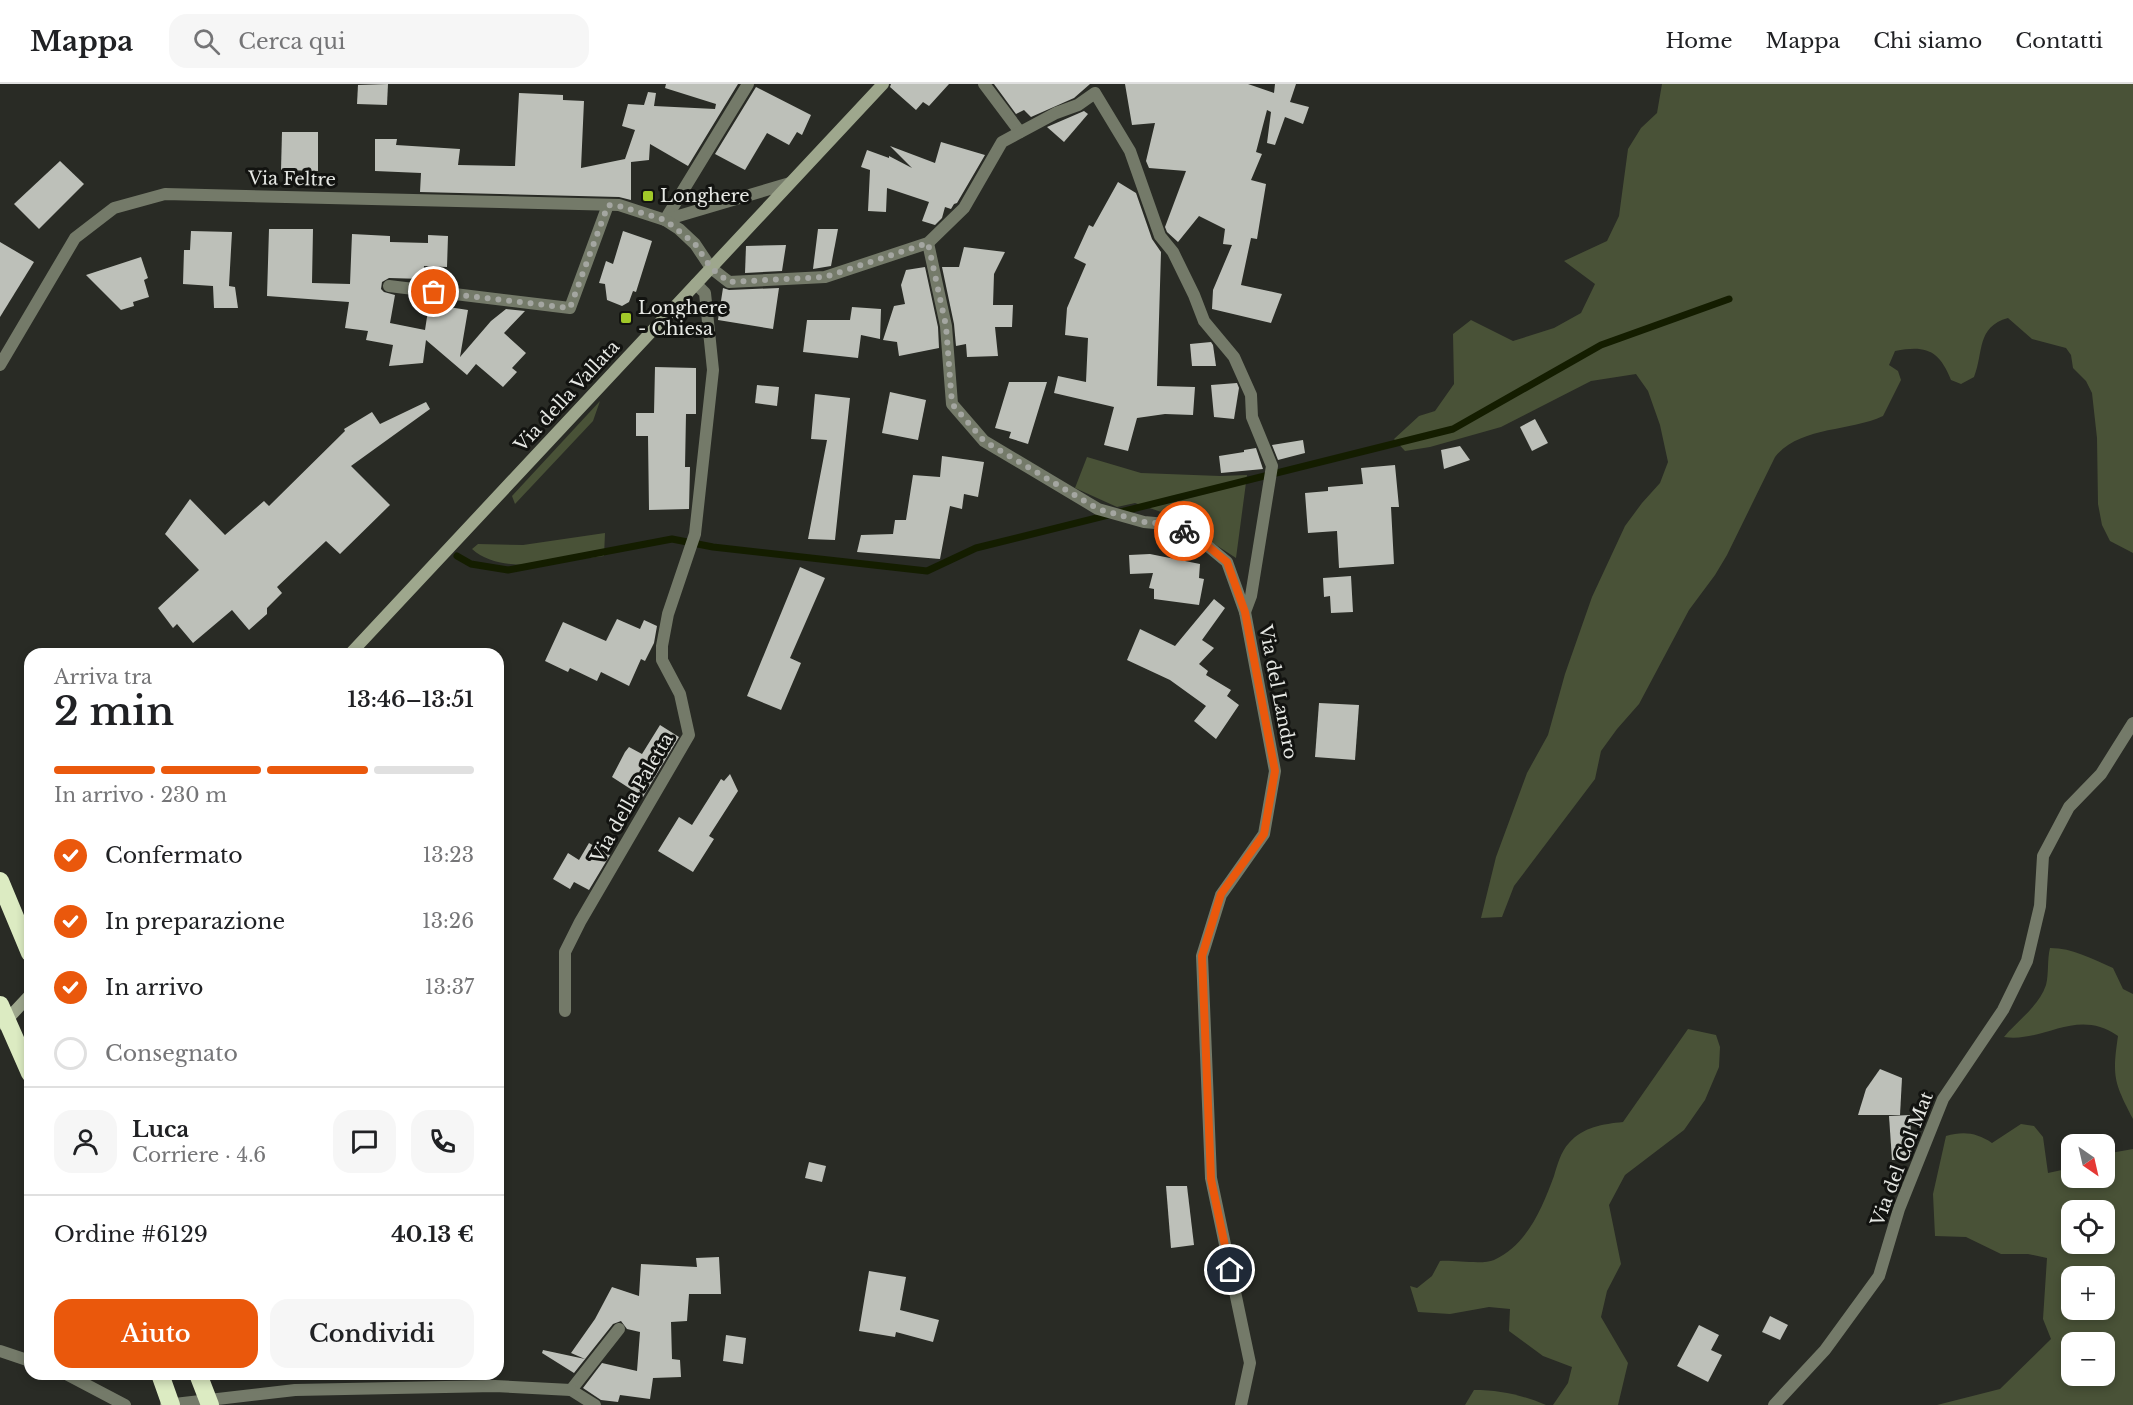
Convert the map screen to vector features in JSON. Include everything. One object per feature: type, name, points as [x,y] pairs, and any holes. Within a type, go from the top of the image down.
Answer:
[{"type":"highway","points":[[0,881],[24,939]]},
{"type":"highway","points":[[0,1005],[24,1059]]},
{"type":"highway","points":[[162,1380],[171,1405]]},
{"type":"highway","points":[[200,1380],[210,1405]]},
{"type":"main road","name":"Via della Vallata","points":[[356,648],[883,84]]},
{"type":"main road","points":[[0,1027],[24,1001]]},
{"type":"street","points":[[665,220],[748,84]]},
{"type":"street","points":[[984,84],[1020,132]]},
{"type":"street","points":[[711,268],[729,282],[825,277],[928,243],[964,208],[1002,142],[1056,113],[1078,105],[1097,88],[1130,151],[1160,236],[1173,252],[1204,321],[1234,357],[1251,395],[1251,417],[1272,466],[1251,596],[1245,612]]},
{"type":"street","points":[[665,220],[790,183]]},
{"type":"street","name":"Via Feltre","points":[[0,365],[75,238],[114,208],[165,194],[619,206],[665,220],[695,244],[711,268]]},
{"type":"street","points":[[389,286],[570,308],[608,205]]},
{"type":"street","name":"Via del Landro","points":[[928,243],[946,326],[952,404],[984,441],[1098,509],[1144,522],[1166,524],[1197,537],[1227,562],[1245,612],[1275,771],[1264,834],[1221,894],[1202,956],[1211,1179],[1250,1363],[1241,1405]]},
{"type":"street","name":"Via della Paletta","points":[[565,1011],[565,952],[580,922],[689,735],[680,694],[662,660],[662,646],[668,614],[695,534],[713,370],[705,293],[696,284]]},
{"type":"street","name":"Via del Col Mat","points":[[1774,1405],[1825,1350],[1879,1276],[1899,1209],[1943,1099],[2003,1010],[2027,961],[2040,906],[2043,856],[2069,807],[2101,774],[2133,723]]},
{"type":"street","points":[[571,1390],[620,1329]]},
{"type":"street","points":[[0,1351],[24,1359]]},
{"type":"street","points":[[77,1380],[125,1405]]},
{"type":"street","points":[[166,1405],[295,1390],[495,1386],[571,1390],[596,1405]]},
{"type":"green space","points":[[1662,84],[2133,84],[2133,553],[2110,541],[2102,525],[2098,504],[2097,438],[2092,393],[2086,381],[2073,368],[2071,355],[2066,348],[2032,339],[2008,318],[1998,322],[1986,334],[1974,377],[1961,384],[1951,380],[1942,362],[1930,352],[1915,349],[1895,351],[1889,365],[1898,371],[1901,380],[1883,416],[1811,435],[1785,447],[1775,457],[1727,555],[1689,610],[1639,704],[1601,751],[1595,779],[1514,886],[1502,917],[1481,918],[1496,857],[1527,773],[1548,735],[1565,674],[1592,597],[1625,526],[1660,483],[1668,462],[1660,425],[1648,391],[1636,374],[1591,381],[1501,427],[1430,447],[1405,451],[1394,439],[1419,416],[1435,411],[1454,384],[1453,334],[1471,320],[1513,341],[1554,328],[1581,313],[1595,284],[1564,261],[1607,241],[1619,216],[1628,149],[1641,128],[1657,113]]},
{"type":"green space","points":[[600,401],[593,421],[515,504],[512,496]]},
{"type":"green space","points":[[1087,457],[1141,473],[1247,475],[1236,558],[1170,515],[1135,503],[1117,507],[1075,488]]},
{"type":"green space","points":[[605,533],[604,556],[554,563],[517,565],[485,558],[472,549],[478,544],[523,545]]},
{"type":"green space","points":[[2050,948],[2075,952],[2113,968],[2123,989],[2133,994],[2133,1119],[2116,1079],[2115,1061],[2118,1036],[2103,1028],[2074,1025],[2033,1035],[2004,1037],[2043,993],[2047,981]]},
{"type":"green space","points":[[1688,1029],[1716,1035],[1720,1047],[1719,1067],[1705,1100],[1684,1130],[1625,1175],[1609,1205],[1621,1264],[1607,1291],[1601,1317],[1628,1363],[1618,1405],[1553,1405],[1568,1383],[1572,1367],[1543,1356],[1509,1331],[1510,1309],[1489,1307],[1450,1314],[1418,1312],[1410,1286],[1417,1288],[1432,1276],[1440,1261],[1494,1260],[1516,1245],[1539,1212],[1566,1146],[1587,1130],[1601,1125],[1623,1122]]},
{"type":"green space","points":[[2021,1124],[2034,1126],[2043,1137],[2048,1173],[2061,1170],[2061,1188],[2115,1188],[2115,1152],[2133,1149],[2133,1405],[1937,1405],[2000,1389],[2051,1339],[2043,1319],[2047,1258],[2028,1254],[2001,1254],[1966,1237],[1935,1236],[1933,1194],[1946,1136],[1970,1134],[1992,1143]]},
{"type":"green space","points":[[1474,1390],[1511,1394],[1546,1405],[1465,1405]]},
{"type":"building","points":[[388,84],[387,105],[357,104],[358,85]]},
{"type":"building","points":[[666,84],[738,84],[688,166],[650,144],[649,160],[631,162],[631,200],[619,197],[420,192],[421,173],[375,171],[375,139],[397,139],[396,145],[460,149],[458,165],[515,166],[519,93],[563,95],[563,100],[584,101],[581,168],[625,159],[635,130],[622,126],[628,104],[644,105],[648,92],[656,93],[654,106],[715,109],[716,104],[665,88]]},
{"type":"building","points":[[891,84],[949,84],[929,106],[923,102],[916,110],[890,87]]},
{"type":"building","points":[[994,84],[1090,84],[1074,98],[1031,117],[1024,110],[1016,114]]},
{"type":"building","points":[[1125,84],[1248,84],[1274,93],[1275,84],[1296,84],[1290,102],[1309,107],[1303,124],[1285,117],[1275,145],[1267,143],[1271,112],[1267,110],[1256,152],[1262,154],[1251,180],[1266,184],[1257,239],[1251,238],[1241,285],[1282,294],[1271,323],[1212,309],[1213,290],[1232,245],[1223,244],[1225,229],[1199,216],[1178,242],[1167,232],[1165,227],[1186,171],[1149,168],[1146,161],[1155,123],[1132,125]]},
{"type":"building","points":[[756,87],[811,115],[802,135],[797,132],[789,145],[767,133],[745,170],[715,154]]},
{"type":"building","points":[[1084,111],[1088,114],[1064,142],[1047,127]]},
{"type":"building","points":[[282,132],[318,132],[318,171],[281,170]]},
{"type":"building","points":[[941,142],[985,155],[957,203],[951,209],[945,207],[942,218],[935,225],[922,221],[929,202],[887,188],[886,212],[868,211],[870,170],[861,167],[867,150],[889,158],[889,156],[912,168],[890,146],[935,163]]},
{"type":"building","points":[[60,161],[84,184],[39,229],[14,204]]},
{"type":"building","points":[[1118,182],[1136,193],[1152,239],[1161,252],[1157,386],[1195,387],[1193,415],[1165,414],[1137,418],[1128,451],[1104,445],[1114,407],[1054,393],[1058,376],[1086,382],[1088,338],[1065,335],[1067,308],[1086,264],[1074,258],[1089,225],[1093,227]]},
{"type":"building","points":[[269,229],[313,229],[312,283],[350,284],[352,234],[390,236],[390,242],[428,243],[428,235],[448,236],[447,267],[424,266],[423,279],[389,278],[382,282],[381,289],[384,292],[395,295],[390,323],[425,330],[429,304],[468,310],[460,357],[491,321],[506,309],[525,311],[504,333],[526,353],[512,368],[517,372],[503,387],[476,364],[467,375],[426,340],[423,363],[389,366],[393,345],[366,340],[368,331],[345,328],[349,302],[267,296]]},
{"type":"building","points":[[818,229],[838,229],[831,266],[813,269]]},
{"type":"building","points":[[191,231],[232,232],[229,286],[235,287],[238,308],[214,308],[213,286],[183,284],[184,250],[190,250]]},
{"type":"building","points":[[623,231],[652,241],[636,292],[633,291],[629,302],[622,306],[607,300],[605,284],[599,283],[606,261],[613,264]]},
{"type":"building","points":[[0,242],[34,262],[0,317]]},
{"type":"building","points":[[786,245],[782,271],[745,273],[746,246]]},
{"type":"building","points":[[964,247],[1005,252],[994,274],[993,305],[1013,305],[1012,327],[995,327],[998,356],[967,357],[966,344],[956,346],[954,324],[942,267],[959,267]]},
{"type":"building","points":[[141,257],[148,278],[144,280],[149,297],[133,302],[134,306],[121,310],[86,275]]},
{"type":"building","points":[[925,267],[938,327],[939,348],[899,356],[897,342],[883,340],[894,306],[905,304],[901,285],[906,270]]},
{"type":"building","points":[[723,288],[729,290],[779,288],[773,329],[718,320]]},
{"type":"building","points":[[852,307],[881,309],[880,339],[861,335],[858,358],[803,352],[807,320],[850,320]]},
{"type":"building","points":[[1211,342],[1216,366],[1192,366],[1190,344]]},
{"type":"building","points":[[655,367],[696,368],[696,414],[686,414],[685,467],[690,467],[689,509],[649,510],[648,436],[636,436],[636,413],[654,413]]},
{"type":"building","points":[[1009,382],[1047,382],[1028,444],[1009,438],[1011,432],[995,428]]},
{"type":"building","points":[[1237,383],[1239,388],[1234,419],[1214,417],[1211,385]]},
{"type":"building","points":[[757,385],[779,387],[777,406],[755,403]]},
{"type":"building","points":[[890,392],[926,400],[918,440],[882,433]]},
{"type":"building","points":[[815,394],[850,398],[835,540],[808,539],[827,440],[811,439]]},
{"type":"building","points":[[426,402],[430,409],[351,466],[390,505],[340,554],[326,541],[277,587],[282,593],[267,608],[267,614],[249,630],[232,610],[193,643],[177,624],[173,628],[158,608],[199,570],[165,534],[190,499],[225,535],[264,501],[269,506],[345,431],[344,429],[372,412],[380,424]]},
{"type":"building","points":[[1535,419],[1548,443],[1532,451],[1520,427]]},
{"type":"building","points":[[1303,440],[1305,453],[1278,460],[1272,445]]},
{"type":"building","points":[[1460,446],[1470,460],[1444,469],[1441,450]]},
{"type":"building","points":[[1256,448],[1263,469],[1221,473],[1219,456]]},
{"type":"building","points":[[942,456],[984,462],[978,497],[964,494],[962,509],[950,506],[940,559],[857,552],[861,535],[893,534],[895,520],[906,520],[913,475],[940,477]]},
{"type":"building","points":[[1395,465],[1399,507],[1391,507],[1394,564],[1339,568],[1337,531],[1308,533],[1305,493],[1328,491],[1328,487],[1363,484],[1361,468]]},
{"type":"building","points":[[1150,554],[1200,564],[1199,578],[1204,579],[1199,605],[1154,599],[1154,589],[1149,588],[1153,573],[1130,574],[1129,555]]},
{"type":"building","points":[[800,567],[825,578],[790,658],[801,663],[781,710],[747,696]]},
{"type":"building","points":[[1351,576],[1353,612],[1331,613],[1330,596],[1324,597],[1323,578]]},
{"type":"building","points":[[1214,599],[1225,608],[1202,640],[1214,648],[1199,664],[1208,671],[1206,675],[1231,690],[1227,696],[1239,705],[1216,739],[1194,721],[1206,706],[1170,680],[1127,660],[1140,629],[1175,646]]},
{"type":"building","points":[[617,619],[640,629],[644,620],[657,626],[654,643],[645,661],[641,659],[629,686],[601,672],[597,681],[570,668],[568,672],[545,661],[563,622],[606,641]]},
{"type":"building","points":[[1319,703],[1359,705],[1355,760],[1315,757]]},
{"type":"building","points":[[660,725],[679,737],[643,797],[612,777],[629,747],[642,754]]},
{"type":"building","points":[[730,774],[738,791],[709,836],[714,839],[693,872],[658,851],[679,817],[692,825],[721,779],[724,781]]},
{"type":"building","points":[[589,843],[610,855],[589,890],[574,882],[570,889],[553,879],[568,853],[579,860]]},
{"type":"building","points":[[1880,1069],[1902,1078],[1900,1115],[1858,1115],[1866,1089]]},
{"type":"building","points":[[1910,1115],[1912,1153],[1910,1159],[1892,1160],[1889,1116]]},
{"type":"building","points":[[809,1162],[826,1166],[822,1182],[805,1178]]},
{"type":"building","points":[[1166,1186],[1187,1186],[1194,1245],[1171,1248]]},
{"type":"building","points":[[719,1257],[721,1294],[689,1294],[687,1321],[671,1322],[672,1359],[680,1360],[681,1377],[653,1378],[650,1399],[620,1395],[618,1402],[601,1400],[583,1388],[602,1363],[637,1371],[640,1332],[627,1329],[621,1321],[613,1324],[574,1373],[542,1353],[543,1350],[585,1359],[571,1353],[595,1319],[612,1287],[639,1296],[641,1264],[697,1267],[696,1258]]},
{"type":"building","points":[[869,1271],[906,1277],[900,1310],[939,1320],[933,1342],[896,1332],[895,1337],[859,1331]]},
{"type":"building","points":[[1770,1316],[1788,1325],[1780,1340],[1762,1332]]},
{"type":"building","points":[[1699,1325],[1719,1335],[1711,1350],[1722,1355],[1708,1382],[1677,1366]]},
{"type":"building","points":[[726,1335],[746,1338],[743,1364],[723,1361]]},
{"type":"waterway","points":[[457,556],[471,564],[508,570],[672,539],[713,547],[927,571],[976,548],[1453,429],[1601,345],[1729,299]]},
{"type":"way so far","points":[[434,292],[570,308],[608,205],[619,206],[665,220],[695,244],[711,268],[729,282],[750,283],[825,277],[928,243],[946,326],[952,404],[984,441],[1098,509],[1144,522],[1166,524],[1184,531]]},
{"type":"place","name":"Longhere","points":[[648,196]]},
{"type":"place","name":"Longhere - Chiesa","points":[[626,318]]},
{"type":"route","points":[[1184,531],[1197,537],[1227,562],[1245,612],[1275,771],[1264,834],[1221,894],[1202,956],[1211,1179],[1230,1270]]}]
